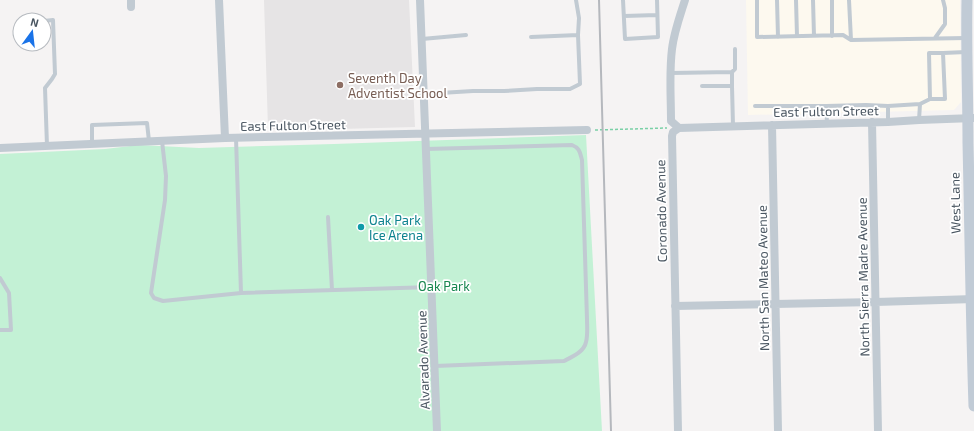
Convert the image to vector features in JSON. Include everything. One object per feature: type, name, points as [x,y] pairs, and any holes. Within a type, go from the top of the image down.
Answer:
[{"type":"main road","name":"West Lane","points":[[968,0],[966,52],[971,118],[974,406]]},
{"type":"street","points":[[219,0],[225,138]]},
{"type":"street","name":"Alvarado Avenue","points":[[420,0],[437,431]]},
{"type":"street","points":[[679,128],[671,121],[670,73],[672,48],[676,28],[685,0]]},
{"type":"street","name":"East Fulton Street","points":[[679,128],[971,118]]},
{"type":"street","name":"North Sierra Madre Avenue","points":[[872,122],[878,431]]},
{"type":"street","name":"North San Mateo Avenue","points":[[772,125],[778,431]]},
{"type":"street","name":"Coronado Avenue","points":[[678,431],[672,136],[673,132],[679,128]]},
{"type":"street","name":"East Fulton Street","points":[[0,148],[225,138],[587,130]]},
{"type":"street","points":[[675,306],[972,299]]},
{"type":"lane","points":[[424,94],[504,91],[537,88],[570,89],[580,84],[576,0]]},
{"type":"lane","points":[[624,0],[625,39],[658,37],[657,0]]},
{"type":"lane","points":[[757,0],[757,37],[844,35],[851,40],[966,38]]},
{"type":"lane","points":[[777,0],[778,37]]},
{"type":"lane","points":[[796,0],[797,36]]},
{"type":"lane","points":[[813,0],[814,36]]},
{"type":"lane","points":[[832,0],[832,36]]},
{"type":"lane","points":[[849,0],[851,40]]},
{"type":"lane","points":[[935,38],[945,24],[945,8],[943,0]]},
{"type":"lane","points":[[624,16],[657,15]]},
{"type":"lane","points":[[47,146],[45,88],[55,74],[52,20]]},
{"type":"lane","points":[[422,39],[466,35]]},
{"type":"lane","points":[[531,37],[578,35]]},
{"type":"lane","points":[[733,126],[732,72],[735,69],[735,49]]},
{"type":"lane","points":[[930,99],[928,53],[966,52]]},
{"type":"lane","points":[[755,106],[826,106],[866,104],[888,106],[920,104],[930,99],[945,99],[944,53]]},
{"type":"lane","points":[[670,73],[732,72]]},
{"type":"lane","points":[[702,86],[732,86]]},
{"type":"lane","points":[[919,120],[920,104]]},
{"type":"lane","points":[[826,106],[827,124]]},
{"type":"lane","points":[[888,106],[888,122]]},
{"type":"lane","points":[[92,144],[92,125],[147,123],[149,142]]},
{"type":"lane","points":[[236,138],[241,293]]},
{"type":"lane","points":[[162,141],[166,176],[165,200],[151,293],[154,298],[163,301],[241,293],[432,287]]},
{"type":"lane","points":[[426,150],[572,145],[580,150],[582,160],[587,319],[586,343],[582,350],[564,361],[435,366]]},
{"type":"lane","points":[[328,217],[332,290]]},
{"type":"lane","points":[[0,278],[9,293],[11,330],[0,330]]},
{"type":"path","points":[[587,130],[679,128]]},
{"type":"shaded area","name":"Seventh Day Adventist School","points":[[264,0],[409,0],[415,127],[268,129]]},
{"type":"shaded area","points":[[746,0],[960,0],[961,102],[954,110],[748,115]]},
{"type":"green space","name":"Oak Park","points":[[586,135],[602,431],[0,431],[0,154],[105,149],[139,145],[199,148]]},
{"type":"railway","points":[[599,0],[611,431]]},
{"type":"place","name":"Seventh Day Adventist School","points":[[340,85]]},
{"type":"place","name":"Oak Park Ice Arena","points":[[361,227]]}]
